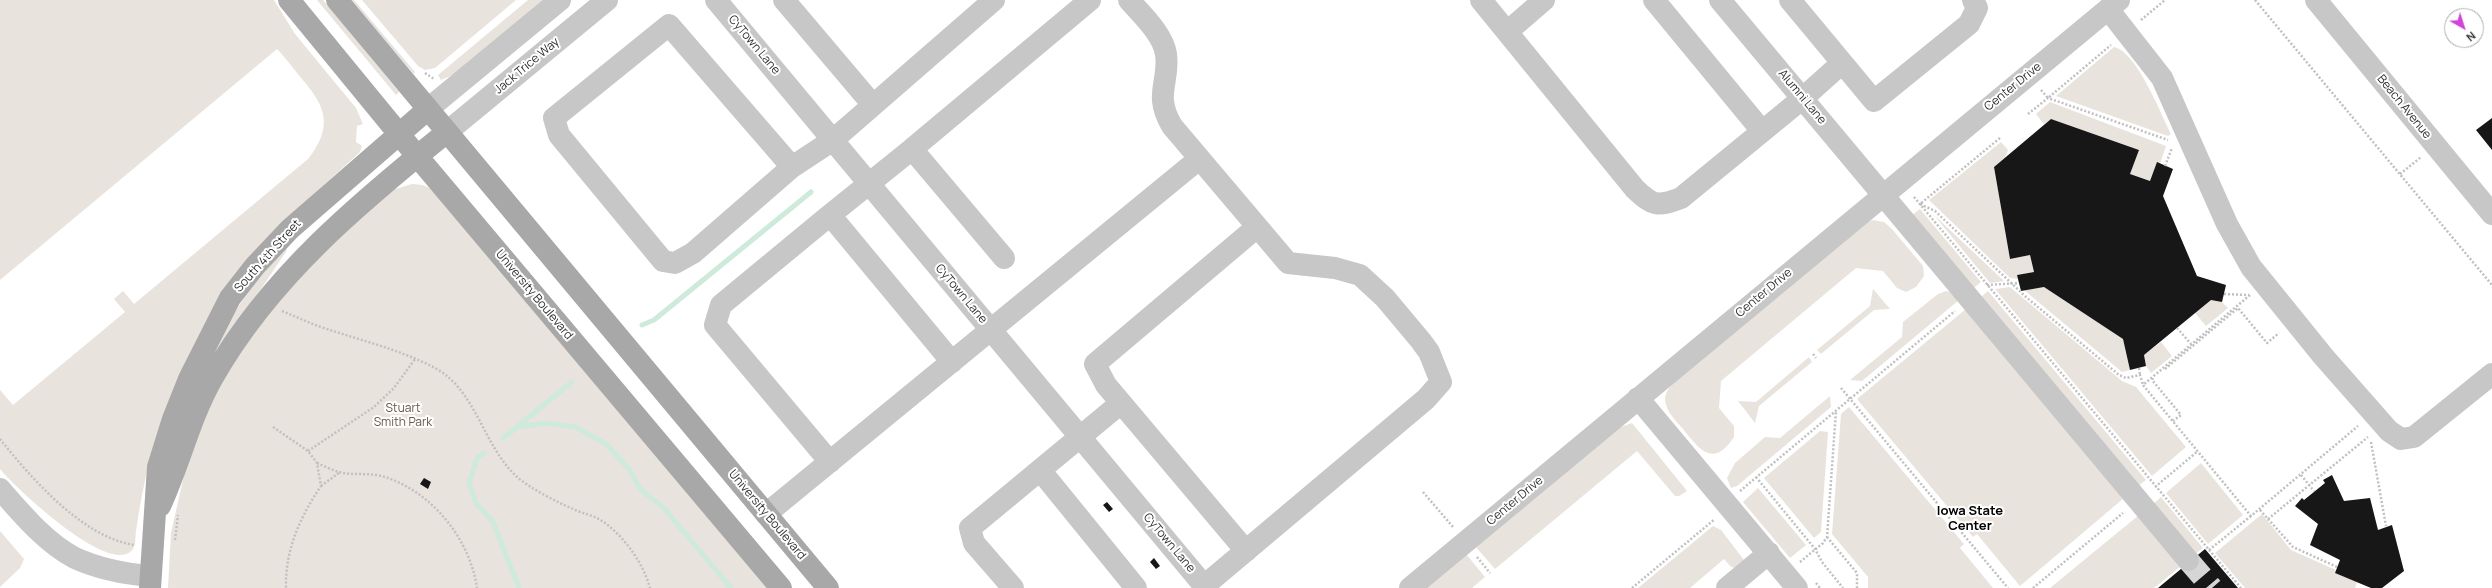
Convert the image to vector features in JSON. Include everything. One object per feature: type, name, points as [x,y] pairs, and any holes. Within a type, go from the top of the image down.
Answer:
[{"type":"main road","name":"University Boulevard","points":[[289,0],[417,156],[781,588]]},
{"type":"main road","name":"University Boulevard","points":[[337,0],[828,588]]},
{"type":"main road","name":"South 4th Street","points":[[150,582],[156,516],[158,467],[173,420],[192,372],[230,298],[255,266],[290,229],[398,133],[428,109]]},
{"type":"main road","name":"South 4th Street","points":[[156,516],[176,472],[197,409],[234,343],[262,306],[304,256],[417,156],[447,132]]},
{"type":"street","points":[[428,109],[560,0]]},
{"type":"street","name":"Jack Trice Way","points":[[447,132],[607,0]]},
{"type":"street","name":"CyTown Lane","points":[[716,0],[1205,587]]},
{"type":"street","points":[[784,0],[873,105]]},
{"type":"street","points":[[792,168],[668,25],[554,118],[559,135],[663,261],[675,263],[693,253],[792,168],[833,140],[994,0]]},
{"type":"street","points":[[830,462],[715,325],[721,305],[868,183],[912,149],[1090,0]]},
{"type":"street","points":[[1129,0],[1163,43],[1166,53],[1162,99],[1166,116],[1199,159],[1288,263],[1335,268],[1360,275],[1385,298],[1425,347],[1441,382],[1426,399],[1205,587]]},
{"type":"street","points":[[1481,0],[1635,188],[1650,203],[1663,204],[1681,198],[1803,98],[1842,63]]},
{"type":"street","points":[[1507,32],[1544,0]]},
{"type":"street","points":[[1654,0],[1762,131]]},
{"type":"street","name":"Alumni Lane","points":[[1720,0],[1883,194],[2198,556]]},
{"type":"street","points":[[1790,0],[1874,101],[1969,24],[1978,8],[1973,0]]},
{"type":"street","name":"Beach Avenue","points":[[2316,0],[2330,10],[2492,214]]},
{"type":"street","points":[[2114,4],[2162,78],[2226,224],[2251,267],[2323,356],[2389,431],[2401,439],[2414,437],[2492,374]]},
{"type":"street","name":"Center Drive","points":[[1410,588],[1883,194],[2114,4]]},
{"type":"street","points":[[912,149],[1004,258]]},
{"type":"street","points":[[766,514],[1199,159]]},
{"type":"street","points":[[830,215],[952,362]]},
{"type":"street","points":[[1246,551],[1106,386],[1095,364],[1257,227]]},
{"type":"street","points":[[1638,398],[1798,588]]},
{"type":"street","points":[[1013,588],[974,543],[970,528],[1121,403]]},
{"type":"street","points":[[1040,470],[1136,588]]},
{"type":"street","points":[[0,489],[54,544],[75,558],[150,582]]},
{"type":"street","points":[[1727,588],[1768,553]]},
{"type":"path","points":[[2136,25],[2165,0]]},
{"type":"path","points":[[2255,0],[2492,285]]},
{"type":"path","points":[[2028,114],[2116,41]]},
{"type":"path","points":[[2039,88],[2048,98],[2173,141]]},
{"type":"path","points":[[1920,204],[2000,138]]},
{"type":"path","points":[[2165,166],[2174,145]]},
{"type":"path","points":[[2400,174],[2421,157]]},
{"type":"path","points":[[1914,197],[2241,588]]},
{"type":"path","points":[[1920,204],[1935,211],[2011,284],[2119,375],[2126,378],[2140,375]]},
{"type":"path","points":[[1992,286],[2019,283]]},
{"type":"path","points":[[2143,385],[2249,295],[2224,294]]},
{"type":"path","points":[[274,308],[326,329],[369,342],[415,360],[451,378],[466,398],[495,449],[516,476],[573,509],[598,519],[614,531],[632,551],[648,578],[650,588]]},
{"type":"path","points":[[2173,421],[2181,415],[2152,380],[2192,346],[2238,308],[2267,343],[2280,332]]},
{"type":"path","points":[[1736,494],[1957,309]]},
{"type":"path","points":[[2177,328],[2192,346]]},
{"type":"path","points":[[1813,354],[1816,358]]},
{"type":"path","points":[[308,451],[374,407],[394,388],[415,360]]},
{"type":"path","points":[[2138,368],[2143,385],[2251,516]]},
{"type":"path","points":[[1841,388],[2008,588]]},
{"type":"path","points":[[1796,566],[1824,542],[1826,537],[1836,410]]},
{"type":"path","points":[[2198,556],[2260,510],[2358,426]]},
{"type":"path","points":[[273,427],[308,451],[317,462],[340,472],[384,477],[407,486],[425,498],[454,532],[468,558],[476,588]]},
{"type":"path","points":[[2268,520],[2368,438]]},
{"type":"path","points":[[0,439],[34,478],[78,518],[116,542],[134,545]]},
{"type":"path","points":[[2372,445],[2386,526]]},
{"type":"path","points":[[2164,479],[2198,451]]},
{"type":"path","points":[[317,462],[321,486]]},
{"type":"path","points":[[286,588],[288,556],[308,507],[321,486],[340,472]]},
{"type":"path","points":[[2301,475],[2314,491]]},
{"type":"path","points":[[1756,477],[1815,549],[1822,562],[1843,587]]},
{"type":"path","points":[[1423,492],[1455,529]]},
{"type":"path","points":[[2260,510],[2293,548],[2337,567]]},
{"type":"path","points":[[2033,588],[2126,511]]},
{"type":"path","points":[[1632,588],[1716,519]]},
{"type":"path","points":[[1826,537],[1857,573],[1857,588]]},
{"type":"path","points":[[1477,557],[1490,573]]},
{"type":"green space","points":[[0,0],[274,0],[295,34],[356,108],[363,124],[357,126],[356,142],[362,146],[360,152],[279,226],[149,462],[143,488],[135,545],[133,549],[122,555],[105,552],[64,527],[42,510],[0,469],[0,390],[13,405],[125,312],[114,299],[123,291],[134,304],[308,159],[316,148],[321,137],[324,127],[324,117],[317,98],[277,49],[0,280]]},
{"type":"green space","points":[[317,0],[323,0],[399,92],[396,95]]},
{"type":"green space","points":[[349,0],[354,0],[415,72],[414,74]]},
{"type":"green space","points":[[362,0],[516,0],[435,68],[425,70],[418,66]]},
{"type":"green space","points":[[528,0],[547,0],[460,72],[441,80],[438,75]]},
{"type":"green space","points":[[2114,47],[2123,51],[2140,71],[2171,134],[2168,136],[2056,96]]},
{"type":"green space","points":[[2050,102],[2166,146],[2160,164],[2157,163],[2150,181],[2130,174],[2139,150],[2051,119],[2044,124],[2036,114]]},
{"type":"green space","points":[[2001,142],[2008,150],[2005,157],[1994,167],[2010,259],[2030,255],[2034,272],[2017,275],[2018,279],[2010,278],[1929,200]]},
{"type":"green space","name":"Stuart Smith Park","points":[[412,184],[423,185],[434,190],[771,588],[168,588],[171,533],[189,453],[198,423],[235,354],[323,249],[392,190]]},
{"type":"green space","points":[[1920,209],[1981,282],[1974,288],[1912,215]]},
{"type":"green space","points":[[1933,214],[2004,281],[1990,283]]},
{"type":"green space","points":[[1872,220],[1884,222],[1892,229],[1923,266],[1924,276],[1916,287],[1906,292],[1897,288],[1883,271],[1856,268],[1721,381],[1719,408],[1734,426],[1734,437],[1726,447],[1719,452],[1713,454],[1701,449],[1674,419],[1667,408],[1665,397],[1675,381],[1862,225]]},
{"type":"green space","points":[[284,248],[287,250],[207,370],[230,320],[260,276]]},
{"type":"green space","points":[[2010,287],[2122,381],[2136,387],[2186,447],[2152,476],[1995,289]]},
{"type":"green space","points":[[2044,287],[2123,339],[2130,370],[2122,372],[2024,290]]},
{"type":"green space","points":[[1873,289],[1890,309],[1874,310],[1821,354],[1817,350],[1870,306]]},
{"type":"green space","points":[[1946,291],[1953,293],[1959,300],[1862,381],[1850,380],[1902,337],[1903,322],[1938,294]]},
{"type":"green space","points":[[1988,291],[2146,480],[2138,486],[1981,297]]},
{"type":"green space","points":[[2211,300],[2222,302],[2228,308],[2206,326],[2195,313]]},
{"type":"green space","points":[[1966,309],[2124,498],[2020,586],[1977,534],[1973,537],[1857,399]]},
{"type":"green space","points":[[2161,342],[2172,356],[2151,373],[2146,366],[2144,355]]},
{"type":"green space","points":[[1809,357],[1812,362],[1759,406],[1755,423],[1738,401],[1756,402]]},
{"type":"green space","points":[[1830,396],[1831,407],[1737,486],[1731,488],[1727,478],[1735,463],[1765,437],[1780,438]]},
{"type":"green space","points":[[1849,407],[1964,544],[1960,548],[1993,588],[1868,588],[1868,577],[1832,534],[1841,414]]},
{"type":"green space","points":[[1632,423],[1687,491],[1679,496],[1675,496],[1637,451],[1495,569],[1475,546],[1621,427]]},
{"type":"green space","points":[[1820,431],[1828,432],[1821,532],[1814,538],[1764,478]]},
{"type":"green space","points":[[2201,463],[2243,515],[2208,544],[2166,493]]},
{"type":"green space","points":[[1758,488],[1806,545],[1790,558],[1743,502]]},
{"type":"green space","points":[[2161,497],[2203,548],[2195,554],[2153,504]]},
{"type":"green space","points":[[2262,514],[2291,550],[2336,570],[2335,573],[2357,582],[2355,588],[2245,588],[2215,553]]},
{"type":"green space","points":[[2139,515],[2181,566],[2154,588],[2050,588]]},
{"type":"green space","points":[[1713,526],[1721,530],[1744,560],[1735,568],[1731,567],[1724,559],[1690,588],[1638,588]]},
{"type":"green space","points":[[0,531],[24,559],[20,568],[0,587]]},
{"type":"green space","points":[[1466,554],[1485,577],[1472,588],[1426,588]]},
{"type":"building","points":[[2492,118],[2492,150],[2476,130]]},
{"type":"building","points":[[2051,119],[2139,150],[2130,174],[2150,181],[2157,162],[2173,169],[2163,196],[2197,276],[2226,285],[2222,302],[2211,300],[2144,355],[2146,366],[2130,370],[2123,339],[2044,287],[2021,291],[2017,275],[2034,272],[2030,255],[2010,259],[1994,167]]},
{"type":"building","points":[[2332,475],[2344,501],[2370,498],[2378,530],[2392,525],[2404,571],[2382,588],[2371,588],[2335,573],[2340,560],[2310,545],[2318,524],[2295,506],[2302,498],[2304,500],[2325,483],[2323,480]]},
{"type":"building","points":[[424,478],[431,482],[428,489],[420,484]]},
{"type":"building","points":[[1107,502],[1113,509],[1109,512],[1103,505]]},
{"type":"building","points":[[2205,549],[2238,588],[2158,588]]},
{"type":"building","points":[[1154,558],[1160,566],[1156,569],[1150,562]]},
{"type":"waterway","points":[[642,325],[654,320],[811,192]]},
{"type":"waterway","points":[[517,427],[572,382]]},
{"type":"waterway","points":[[503,438],[517,427],[546,423],[576,427],[606,444],[629,469],[640,489],[663,507],[731,588]]},
{"type":"waterway","points":[[484,453],[477,458],[469,483],[476,503],[493,522],[519,588]]},
{"type":"tunnel","points":[[2188,560],[2212,588]]},
{"type":"district","name":"Iowa State Center","points":[[1970,518]]}]
